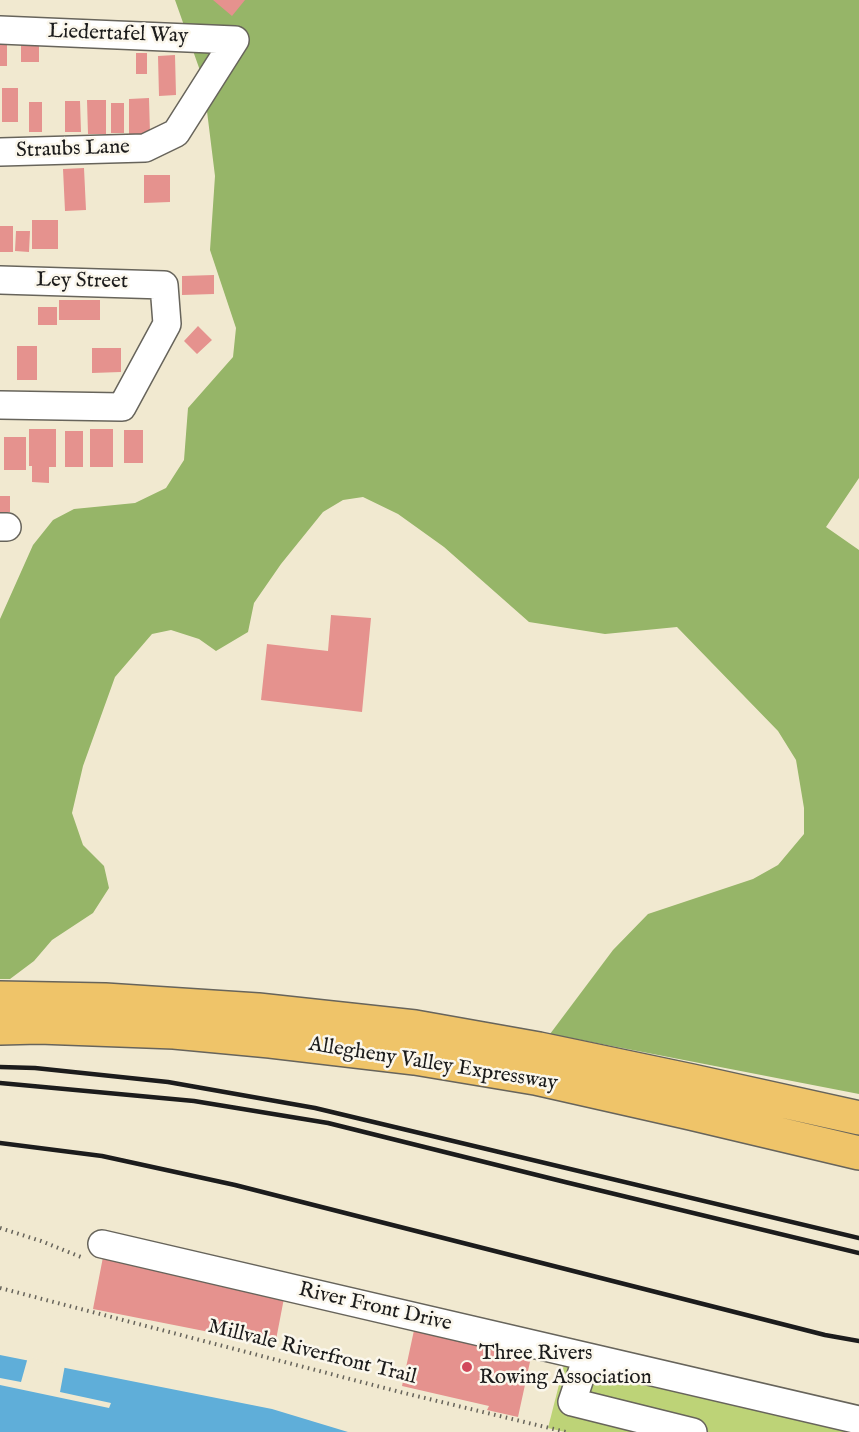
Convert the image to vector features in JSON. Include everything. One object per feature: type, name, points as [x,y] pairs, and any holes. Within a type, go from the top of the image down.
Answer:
[{"type":"highway","name":"Allegheny Valley Expressway","points":[[0,998],[105,1000],[258,1010],[415,1027],[583,1058],[859,1118]]},
{"type":"highway","name":"Allegheny Valley Expressway","points":[[0,1028],[39,1027],[174,1032],[415,1058],[535,1078],[859,1154]]},
{"type":"street","name":"Liedertafel Way","points":[[0,30],[236,40]]},
{"type":"street","name":"Straubs Lane","points":[[0,152],[145,148],[176,133],[236,40]]},
{"type":"street","name":"Ley Street","points":[[0,280],[164,285],[167,324],[122,407],[0,405]]},
{"type":"street","name":"River Front Drive","points":[[92,1251],[587,1357],[859,1420]]},
{"type":"street","points":[[587,1357],[572,1402],[693,1432]]},
{"type":"path","points":[[0,1228],[41,1241],[92,1251]]},
{"type":"path","name":"Millvale Riverfront Trail","points":[[0,1288],[400,1392],[566,1432]]},
{"type":"green space","points":[[175,0],[859,0],[859,478],[826,527],[859,550],[859,1094],[550,1034],[613,950],[648,914],[753,879],[778,865],[804,834],[804,808],[796,760],[778,731],[677,627],[605,634],[529,622],[444,547],[398,514],[363,497],[343,500],[323,512],[281,564],[254,603],[248,632],[216,651],[199,639],[171,630],[152,634],[115,677],[83,766],[72,813],[83,845],[104,866],[109,888],[93,913],[52,940],[34,961],[10,979],[0,979],[0,619],[33,545],[53,520],[74,509],[135,503],[166,488],[184,460],[188,408],[233,357],[236,328],[210,250],[215,176],[203,79]]},
{"type":"green space","points":[[567,1353],[859,1432],[565,1432],[548,1428]]},
{"type":"water","points":[[0,1355],[272,1409],[348,1432],[0,1432]]},
{"type":"pier","points":[[28,1357],[65,1365],[60,1392],[111,1403],[109,1408],[0,1385],[0,1378],[21,1382]]},
{"type":"building","points":[[213,0],[245,0],[232,16]]},
{"type":"building","points":[[21,42],[39,42],[39,62],[21,62]]},
{"type":"building","points":[[0,44],[7,44],[7,66],[0,66]]},
{"type":"building","points":[[136,53],[147,53],[147,74],[136,74]]},
{"type":"building","points":[[175,55],[176,95],[159,96],[158,56]]},
{"type":"building","points":[[2,88],[18,88],[18,122],[2,122]]},
{"type":"building","points":[[149,98],[150,134],[129,134],[129,99]]},
{"type":"building","points":[[87,100],[106,100],[106,134],[88,134]]},
{"type":"building","points":[[65,101],[80,101],[81,132],[65,132]]},
{"type":"building","points":[[29,102],[42,102],[42,132],[29,132]]},
{"type":"building","points":[[111,103],[124,103],[124,133],[111,133]]},
{"type":"building","points":[[84,168],[86,210],[65,211],[63,169]]},
{"type":"building","points":[[144,175],[170,175],[170,202],[144,203]]},
{"type":"building","points":[[32,220],[58,220],[58,249],[32,249]]},
{"type":"building","points":[[0,226],[13,226],[13,252],[0,252]]},
{"type":"building","points":[[16,231],[30,231],[29,252],[15,251]]},
{"type":"building","points":[[214,275],[214,294],[182,295],[182,276]]},
{"type":"building","points":[[59,300],[100,300],[100,320],[59,320]]},
{"type":"building","points":[[38,307],[57,307],[57,325],[38,325]]},
{"type":"building","points":[[198,326],[212,340],[197,354],[184,341]]},
{"type":"building","points":[[17,346],[37,346],[37,380],[17,380]]},
{"type":"building","points":[[92,348],[121,348],[121,372],[92,373]]},
{"type":"building","points":[[29,429],[56,429],[56,467],[49,467],[49,483],[32,482],[32,466],[29,466]]},
{"type":"building","points":[[90,429],[113,429],[113,467],[90,467]]},
{"type":"building","points":[[124,430],[143,430],[143,463],[124,463]]},
{"type":"building","points":[[65,431],[83,431],[83,467],[65,467]]},
{"type":"building","points":[[4,437],[26,437],[26,470],[4,470]]},
{"type":"building","points":[[0,496],[10,496],[10,512],[0,512]]},
{"type":"building","points":[[331,615],[371,618],[362,712],[261,700],[267,644],[328,651]]},
{"type":"building","points":[[103,1257],[285,1293],[275,1345],[93,1309]]},
{"type":"building","name":"Three Rivers Rowing Association","points":[[416,1321],[533,1348],[518,1417],[487,1410],[489,1406],[402,1386]]},
{"type":"railway","points":[[0,1067],[35,1068],[168,1082],[315,1108],[859,1238]]},
{"type":"railway","points":[[0,1083],[194,1101],[328,1123],[859,1253]]},
{"type":"railway","points":[[0,1143],[102,1156],[235,1185],[825,1335],[859,1341]]},
{"type":"place","name":"Three Rivers Rowing Association","points":[[467,1367]]}]
